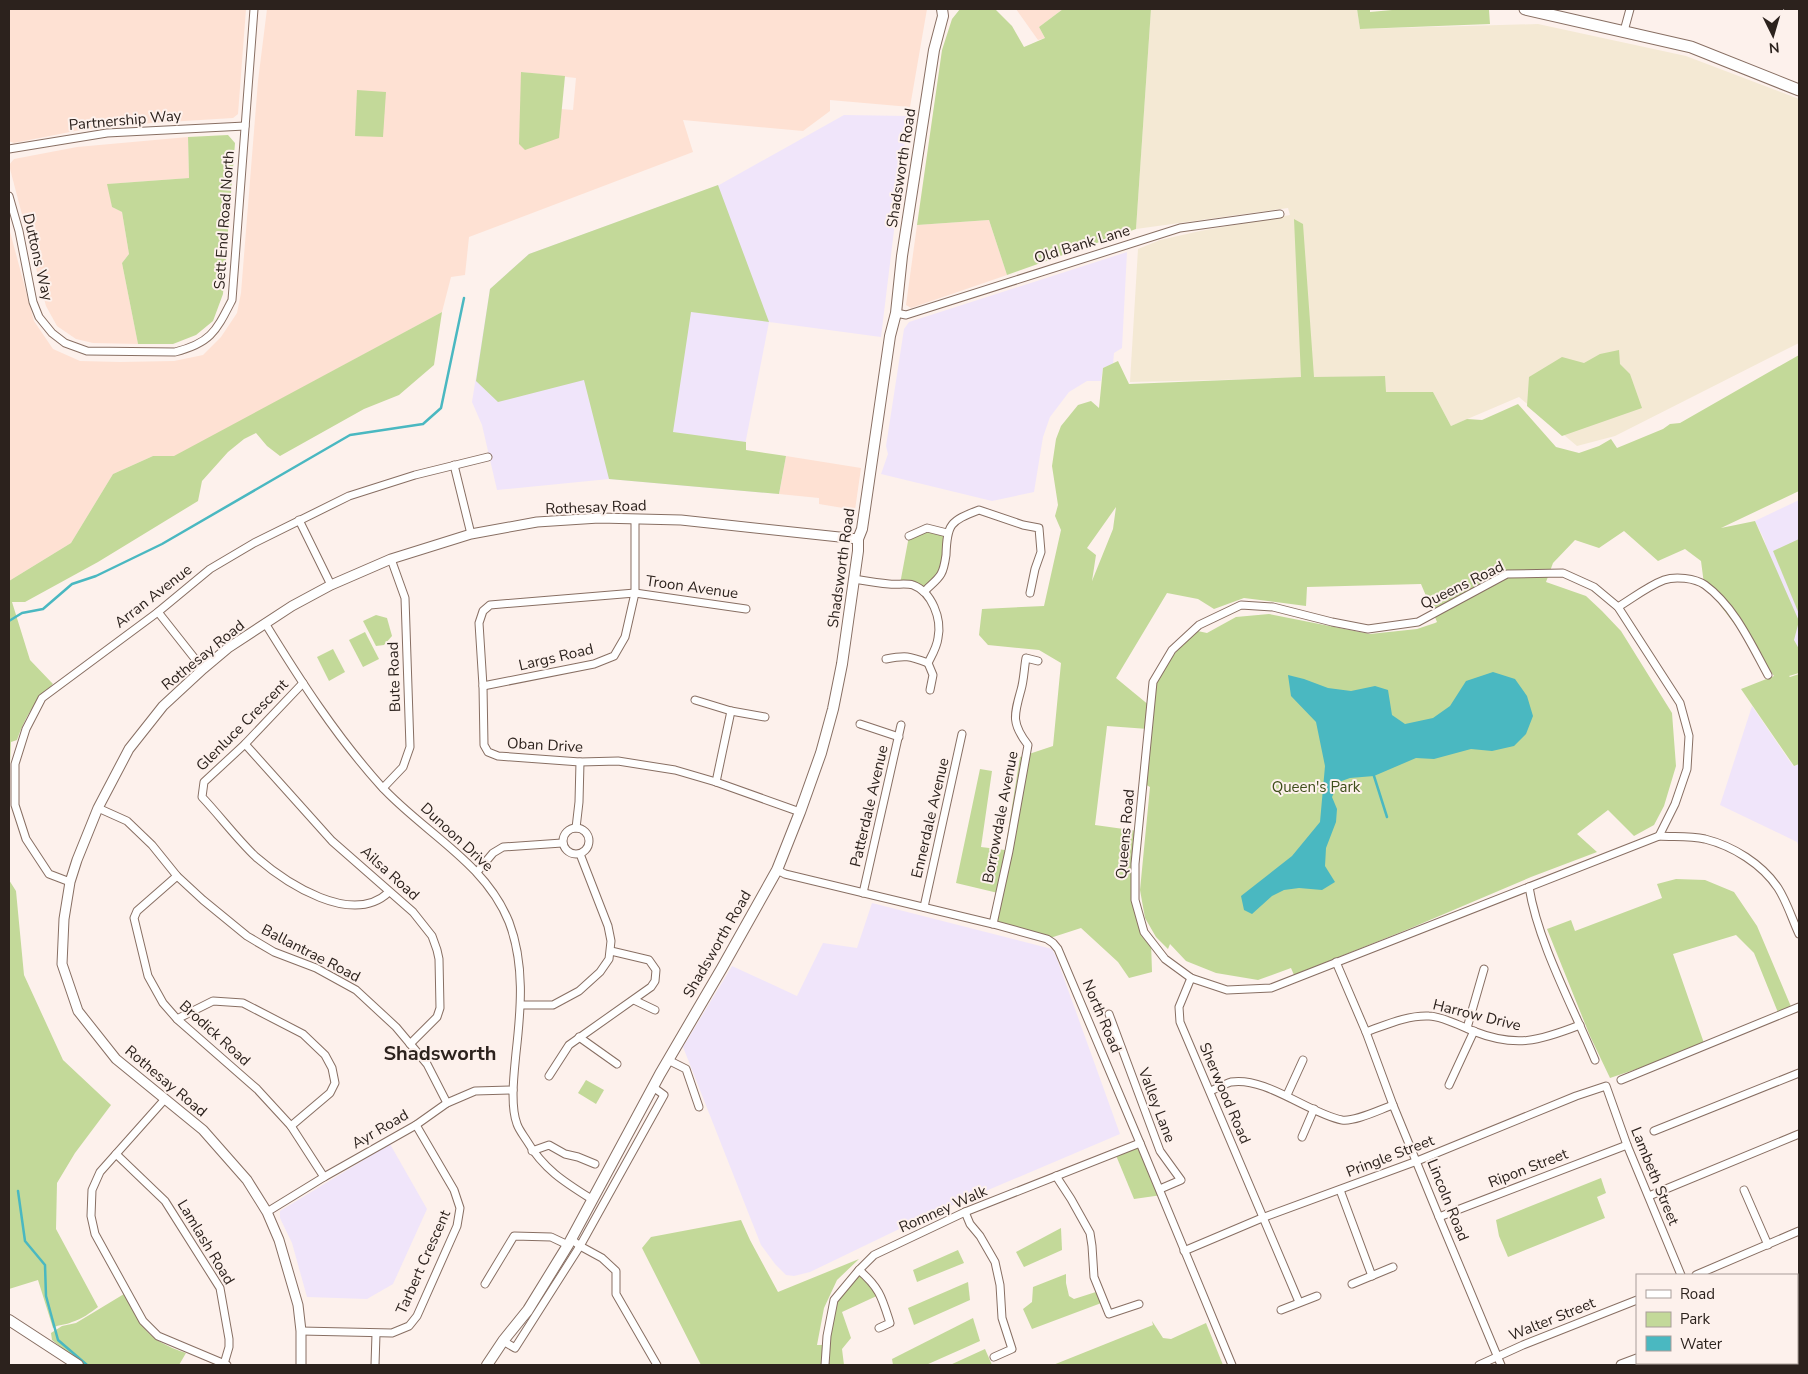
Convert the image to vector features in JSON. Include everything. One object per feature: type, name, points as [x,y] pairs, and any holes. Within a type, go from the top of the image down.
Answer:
[{"type":"highway","points":[[1525,9],[1691,47],[1799,90]]},
{"type":"main road","name":"Shadsworth Road","points":[[487,1365],[503,1341],[528,1310],[570,1242],[668,1060],[777,870],[800,812],[820,753],[833,709],[842,664],[858,539],[862,529],[889,346],[896,313],[902,256],[934,50],[944,11]]},
{"type":"main road","points":[[9,1320],[78,1365]]},
{"type":"street","name":"Sett End Road North","points":[[65,343],[87,351],[175,352],[189,348],[211,336],[220,322],[232,300],[254,9]]},
{"type":"street","points":[[1624,31],[1630,9]]},
{"type":"street","name":"Partnership Way","points":[[9,149],[107,134],[245,126]]},
{"type":"street","name":"Duttons Way","points":[[9,196],[19,231],[33,302],[40,317],[52,333],[65,343]]},
{"type":"street","name":"Old Bank Lane","points":[[896,313],[906,315],[1180,228],[1280,214]]},
{"type":"street","name":"Arran Avenue","points":[[70,882],[49,874],[26,839],[16,805],[15,764],[26,729],[42,698],[158,612],[210,569],[254,542],[349,496],[415,475],[488,456]]},
{"type":"street","points":[[454,465],[471,534]]},
{"type":"street","points":[[924,592],[940,575],[943,569],[947,533],[953,524],[961,517],[979,510],[1023,526],[1039,528],[1041,552],[1030,593]]},
{"type":"street","name":"Rothesay Road","points":[[300,1365],[301,1331],[298,1305],[279,1240],[267,1212],[246,1180],[203,1130],[116,1059],[78,1012],[62,964],[64,919],[70,882],[98,808],[129,749],[163,706],[228,648],[265,622],[330,585],[391,559],[471,534],[537,522],[635,518],[681,520],[858,539]]},
{"type":"street","name":"Largs Road","points":[[483,686],[594,664],[614,656],[625,637],[635,593],[635,518]]},
{"type":"street","points":[[299,520],[330,585]]},
{"type":"street","points":[[908,536],[927,528],[947,533]]},
{"type":"street","name":"Bute Road","points":[[383,788],[403,767],[410,747],[405,598],[391,559]]},
{"type":"street","name":"Queens Road","points":[[1563,573],[1594,587],[1618,607],[1680,703],[1689,736],[1687,769],[1675,804],[1658,836],[1272,988],[1227,990],[1191,978],[1165,959],[1144,932],[1135,900],[1135,864],[1153,682],[1172,650],[1199,625],[1241,605],[1273,607],[1368,629],[1418,622],[1507,574],[1563,573]]},
{"type":"street","points":[[1618,607],[1665,580],[1685,578],[1704,584],[1724,604],[1739,625],[1768,675]]},
{"type":"street","points":[[854,579],[889,584],[910,584],[924,592],[935,610],[939,635],[936,647],[928,663]]},
{"type":"street","name":"Troon Avenue","points":[[635,593],[746,609]]},
{"type":"street","name":"Oban Drive","points":[[635,593],[490,605],[483,610],[479,623],[484,746],[488,752],[498,756],[580,762],[618,761],[675,770],[716,782],[800,812]]},
{"type":"street","points":[[158,612],[203,669]]},
{"type":"street","name":"Dunoon Drive","points":[[265,622],[336,731],[383,788],[477,872],[501,905],[518,953],[521,1005],[513,1090],[517,1124],[538,1159],[559,1178],[593,1200]]},
{"type":"street","points":[[886,659],[908,656],[928,663],[933,675],[930,690]]},
{"type":"street","name":"Borrowdale Avenue","points":[[993,924],[1009,851],[1028,745],[1019,734],[1014,712],[1021,690],[1026,658],[1038,661]]},
{"type":"street","name":"Glenluce Crescent","points":[[303,683],[204,782],[202,797],[256,856],[297,887],[335,903],[351,905],[379,901],[389,892]]},
{"type":"street","points":[[695,700],[731,711],[765,717]]},
{"type":"street","points":[[716,782],[731,711]]},
{"type":"street","points":[[860,724],[899,737]]},
{"type":"street","name":"Patterdale Avenue","points":[[863,892],[901,725]]},
{"type":"street","name":"Ennerdale Avenue","points":[[924,907],[962,734]]},
{"type":"street","name":"Ailsa Road","points":[[244,744],[332,841],[421,921],[432,936],[438,950],[439,1013],[431,1024],[410,1044]]},
{"type":"street","points":[[576,828],[580,762]]},
{"type":"street","name":"Ballantrae Road","points":[[98,808],[127,821],[152,845],[177,876],[247,936],[274,952],[316,968],[356,990],[396,1027],[427,1064],[447,1103]]},
{"type":"street","points":[[576,828],[584,830],[589,839],[588,848],[580,854],[569,852],[562,844],[565,833],[576,828]]},
{"type":"street","points":[[1658,836],[1704,839],[1729,847],[1750,859],[1765,872],[1778,888],[1799,934]]},
{"type":"street","points":[[477,872],[493,853],[503,847],[562,844]]},
{"type":"street","points":[[521,1005],[553,1005],[579,991],[600,972],[609,959],[611,941],[608,926],[580,854]]},
{"type":"street","name":"North Road","points":[[777,870],[785,874],[993,924],[1047,940],[1058,948],[1232,1365]]},
{"type":"street","name":"Brodick Road","points":[[177,876],[137,911],[134,918],[148,976],[163,1003],[177,1019],[257,1089],[291,1126],[324,1177]]},
{"type":"street","points":[[1529,887],[1532,907],[1595,1060]]},
{"type":"street","points":[[549,1076],[569,1045],[634,1000],[653,984],[656,974],[655,966],[649,960],[611,951]]},
{"type":"street","name":"Lincoln Road","points":[[1336,962],[1501,1365]]},
{"type":"street","points":[[1449,1085],[1470,1030],[1484,969]]},
{"type":"street","name":"Sherwood Road","points":[[1191,978],[1179,1006],[1180,1022],[1299,1302]]},
{"type":"street","points":[[634,1000],[656,1010]]},
{"type":"street","points":[[177,1019],[213,1001],[243,1003],[303,1034],[325,1055],[332,1068],[335,1083],[330,1093],[291,1126]]},
{"type":"street","points":[[1621,1080],[1799,1007]]},
{"type":"street","name":"Valley Lane","points":[[1109,1014],[1160,1152],[1181,1180],[1160,1189]]},
{"type":"street","name":"Harrow Drive","points":[[1366,1032],[1405,1018],[1430,1016],[1470,1030],[1514,1042],[1548,1037],[1580,1025]]},
{"type":"street","points":[[579,1037],[617,1064]]},
{"type":"street","points":[[668,1060],[686,1069],[699,1107]]},
{"type":"street","points":[[1287,1096],[1303,1060]]},
{"type":"street","points":[[1654,1131],[1799,1073]]},
{"type":"street","points":[[1210,1091],[1231,1082],[1248,1082],[1344,1120],[1393,1105]]},
{"type":"street","name":"Lambeth Street","points":[[1606,1086],[1627,1145],[1681,1274]]},
{"type":"street","name":"Pringle Street","points":[[1184,1251],[1262,1218],[1417,1161],[1576,1096],[1606,1086]]},
{"type":"street","points":[[503,1341],[515,1348],[580,1246],[664,1095],[653,1087]]},
{"type":"street","name":"Ayr Road","points":[[267,1212],[416,1125],[447,1103],[475,1091],[513,1090]]},
{"type":"street","points":[[165,1099],[100,1172],[92,1190],[91,1216],[95,1234],[143,1320],[158,1336],[226,1365]]},
{"type":"street","points":[[1302,1137],[1314,1109]]},
{"type":"street","name":"Tarbert Crescent","points":[[301,1331],[376,1334],[399,1332],[412,1323],[457,1226],[460,1215],[460,1208],[454,1190],[416,1125]]},
{"type":"street","points":[[1649,1196],[1799,1134]]},
{"type":"street","name":"Romney Walk","points":[[825,1365],[827,1336],[834,1300],[874,1255],[965,1212],[1140,1143]]},
{"type":"street","points":[[532,1151],[549,1145],[565,1154],[578,1156],[595,1164]]},
{"type":"street","name":"Ripon Street","points":[[1439,1217],[1627,1145]]},
{"type":"street","name":"Lamlash Road","points":[[116,1154],[165,1201],[220,1288],[229,1338],[226,1365]]},
{"type":"street","points":[[1056,1176],[1090,1233],[1094,1277],[1109,1314],[1139,1304]]},
{"type":"street","points":[[1340,1190],[1372,1276]]},
{"type":"street","points":[[1744,1190],[1768,1245]]},
{"type":"street","points":[[965,1212],[970,1224],[992,1256],[1000,1285],[1002,1318],[1012,1349],[994,1356]]},
{"type":"street","points":[[1698,1274],[1799,1231]]},
{"type":"street","points":[[485,1284],[514,1236],[551,1237],[580,1246],[602,1258],[616,1271],[616,1294],[656,1363]]},
{"type":"street","points":[[1352,1284],[1393,1267]]},
{"type":"street","points":[[859,1270],[871,1280],[883,1299],[890,1323],[879,1328]]},
{"type":"street","points":[[1281,1310],[1317,1296]]},
{"type":"street","name":"Walter Street","points":[[1479,1365],[1636,1300]]},
{"type":"street","points":[[375,1365],[376,1334]]},
{"type":"street","points":[[1621,1365],[1636,1359]]},
{"type":"shaded area","points":[[9,9],[246,9],[238,114],[233,118],[80,130],[14,143],[9,141]]},
{"type":"shaded area","points":[[267,9],[927,9],[910,107],[830,100],[830,111],[803,131],[683,120],[693,152],[469,237],[465,275],[451,277],[442,312],[174,457],[153,456],[113,474],[71,543],[9,581],[9,228],[34,321],[53,349],[80,361],[174,361],[203,355],[221,337],[237,313],[241,293],[258,81]],"holes":[[[521,72],[576,78],[573,110],[561,109]]]},
{"type":"shaded area","points":[[1016,9],[1063,9],[1039,27],[1045,38],[1038,40]]},
{"type":"shaded area","points":[[1151,9],[1357,9],[1360,29],[1538,24],[1686,56],[1799,99],[1799,343],[1615,436],[1577,446],[1519,397],[1451,426],[1433,392],[1385,392],[1384,376],[1130,382],[1138,249],[1160,240],[1200,231],[1290,215],[1288,208],[1136,229]]},
{"type":"shaded area","points":[[844,115],[908,116],[881,337],[769,322],[744,450],[785,458],[779,494],[609,479],[497,490],[482,425],[472,402],[490,289],[529,254],[719,185]]},
{"type":"shaded area","points":[[188,137],[189,178],[108,184],[112,207],[122,212],[129,254],[122,263],[138,344],[93,343],[76,339],[57,326],[46,306],[9,165],[14,159],[77,147]]},
{"type":"shaded area","points":[[989,220],[1007,275],[911,308],[906,305],[917,225]]},
{"type":"shaded area","points":[[1127,252],[1122,348],[1114,353],[1113,364],[1103,368],[1101,381],[1087,381],[1069,392],[1050,417],[1043,437],[1034,492],[992,501],[881,474],[888,454],[886,446],[904,329],[909,322]]},
{"type":"shaded area","points":[[786,456],[861,468],[855,510],[819,504],[819,498],[779,494]]},
{"type":"shaded area","points":[[1799,500],[1799,671],[1764,539],[1755,521]]},
{"type":"shaded area","points":[[1752,706],[1793,766],[1799,764],[1799,847],[1797,842],[1720,805]]},
{"type":"shaded area","points":[[872,903],[1052,949],[1120,1134],[920,1219],[810,1272],[794,1276],[786,1275],[761,1245],[683,1047],[732,966],[797,996],[823,943],[857,948]]},
{"type":"shaded area","points":[[390,1144],[427,1209],[393,1284],[367,1299],[307,1297],[292,1243],[280,1218],[280,1211]]},
{"type":"green space","points":[[960,9],[995,9],[1012,26],[1024,47],[1045,38],[1039,27],[1063,9],[1151,9],[1136,229],[1007,275],[989,220],[917,225],[942,50],[952,19]]},
{"type":"green space","points":[[1357,9],[1370,9],[1370,12],[1403,9],[1489,10],[1490,24],[1360,29]]},
{"type":"green space","points":[[521,72],[565,76],[559,138],[525,150],[519,144]]},
{"type":"green space","points":[[357,90],[386,92],[383,137],[355,136]]},
{"type":"green space","points":[[228,135],[235,143],[223,294],[213,321],[196,335],[173,344],[138,344],[122,263],[129,254],[122,212],[112,207],[107,184],[189,178],[188,137]]},
{"type":"green space","points":[[718,185],[769,322],[691,312],[673,432],[746,442],[746,450],[786,456],[779,494],[609,479],[584,380],[498,402],[476,381],[490,289],[529,254]]},
{"type":"green space","name":"Queen's Park","points":[[1294,219],[1303,224],[1314,377],[1385,376],[1386,392],[1433,392],[1451,426],[1467,419],[1482,420],[1518,404],[1556,447],[1579,453],[1599,446],[1611,439],[1617,448],[1663,429],[1670,424],[1680,423],[1799,355],[1799,491],[1721,528],[1755,521],[1799,621],[1794,640],[1799,649],[1799,673],[1789,676],[1799,674],[1799,764],[1794,766],[1741,689],[1774,676],[1704,584],[1701,561],[1685,549],[1658,561],[1624,531],[1599,548],[1575,540],[1553,563],[1546,582],[1586,596],[1602,611],[1621,631],[1672,713],[1676,766],[1664,806],[1654,825],[1634,836],[1608,810],[1577,834],[1597,852],[1531,877],[1294,975],[1291,968],[1258,980],[1216,973],[1186,961],[1170,944],[1168,949],[1156,937],[1145,918],[1140,890],[1150,787],[1143,783],[1148,729],[1107,726],[1095,825],[1138,831],[1135,900],[1151,942],[1152,972],[1129,978],[1118,962],[1081,928],[1047,939],[993,924],[998,893],[956,883],[980,769],[992,771],[981,847],[1005,850],[1020,757],[1053,746],[1061,663],[1039,650],[988,645],[979,635],[982,609],[1044,606],[1061,530],[1055,516],[1058,505],[1052,466],[1056,439],[1061,426],[1078,405],[1091,401],[1099,408],[1103,368],[1118,361],[1129,384],[1301,377]],"holes":[[[1116,507],[1113,529],[1092,581],[1096,555],[1087,548]],[[1421,584],[1437,622],[1417,629],[1370,634],[1269,614],[1236,617],[1207,633],[1193,630],[1153,682],[1150,706],[1116,678],[1167,593],[1198,599],[1214,609],[1244,598],[1306,606],[1307,587]]]},
{"type":"green space","points":[[442,312],[434,365],[399,395],[364,409],[280,456],[267,446],[256,433],[244,439],[228,452],[202,481],[198,501],[98,562],[25,602],[12,602],[30,660],[53,684],[31,710],[17,740],[11,742],[9,800],[9,581],[71,543],[113,474],[153,456],[174,456]]},
{"type":"green space","points":[[1619,350],[1620,364],[1630,374],[1642,408],[1562,436],[1527,406],[1529,377],[1562,357],[1584,363],[1600,354]]},
{"type":"green space","points":[[927,528],[947,533],[940,575],[924,592],[900,584],[909,536]]},
{"type":"green space","points":[[1799,539],[1799,614],[1773,551]]},
{"type":"green space","points":[[376,615],[387,618],[392,636],[384,645],[376,646],[363,621]]},
{"type":"green space","points":[[365,632],[379,659],[363,667],[349,640]]},
{"type":"green space","points":[[333,649],[345,672],[329,681],[317,657]]},
{"type":"green space","points":[[1676,879],[1705,880],[1734,892],[1757,926],[1792,1009],[1779,1015],[1754,953],[1736,935],[1673,954],[1705,1046],[1610,1078],[1590,1036],[1547,929],[1571,920],[1575,931],[1662,898],[1657,884]]},
{"type":"green space","points":[[9,880],[16,891],[24,975],[63,1060],[111,1105],[75,1153],[57,1183],[56,1229],[98,1307],[79,1319],[53,1328],[38,1280],[9,1289]]},
{"type":"green space","points":[[586,1080],[604,1090],[596,1104],[578,1093]]},
{"type":"green space","points":[[1140,1143],[1162,1195],[1134,1199],[1115,1153]]},
{"type":"green space","points":[[1601,1178],[1606,1193],[1597,1197],[1605,1218],[1508,1257],[1499,1236],[1496,1220]]},
{"type":"green space","points":[[741,1220],[778,1292],[859,1259],[837,1280],[824,1308],[817,1345],[823,1345],[825,1365],[701,1365],[642,1248],[651,1237]]},
{"type":"green space","points":[[1061,1228],[1062,1250],[1024,1267],[1016,1252]]},
{"type":"green space","points":[[958,1250],[964,1263],[917,1282],[913,1270]]},
{"type":"green space","points":[[859,1270],[881,1294],[842,1312],[851,1338],[842,1349],[844,1365],[826,1365],[834,1300]]},
{"type":"green space","points":[[1066,1274],[1069,1296],[1074,1299],[1099,1291],[1104,1302],[1032,1329],[1023,1309],[1032,1302],[1033,1287]]},
{"type":"green space","points":[[968,1282],[970,1300],[914,1325],[908,1308]]},
{"type":"green space","points":[[124,1294],[147,1331],[162,1343],[186,1353],[179,1365],[83,1365],[52,1340],[51,1333],[62,1326],[76,1323]]},
{"type":"green space","points":[[973,1318],[980,1341],[926,1365],[893,1365],[892,1359]]},
{"type":"green space","points":[[1152,1321],[1163,1338],[1171,1339],[1206,1323],[1223,1365],[1053,1365],[1153,1325]]},
{"type":"green space","points":[[985,1349],[992,1365],[950,1365]]},
{"type":"water","points":[[1493,672],[1515,679],[1527,696],[1533,716],[1526,734],[1514,746],[1492,751],[1471,749],[1434,759],[1416,758],[1374,776],[1350,778],[1339,782],[1332,797],[1337,809],[1336,822],[1326,848],[1325,866],[1335,882],[1322,890],[1299,888],[1284,890],[1272,896],[1252,914],[1244,910],[1241,896],[1292,856],[1320,822],[1325,766],[1316,722],[1291,696],[1288,675],[1328,688],[1351,691],[1375,686],[1388,690],[1392,715],[1405,724],[1433,718],[1450,706],[1466,681]]},
{"type":"waterway","points":[[9,621],[22,613],[43,609],[72,584],[96,576],[162,544],[350,435],[423,424],[441,408],[464,298]]},
{"type":"waterway","points":[[1374,776],[1387,817]]},
{"type":"waterway","points":[[18,1191],[25,1241],[45,1265],[46,1296],[58,1340],[87,1365]]},
{"type":"district","name":"Shadsworth","points":[[440,1053]]}]
